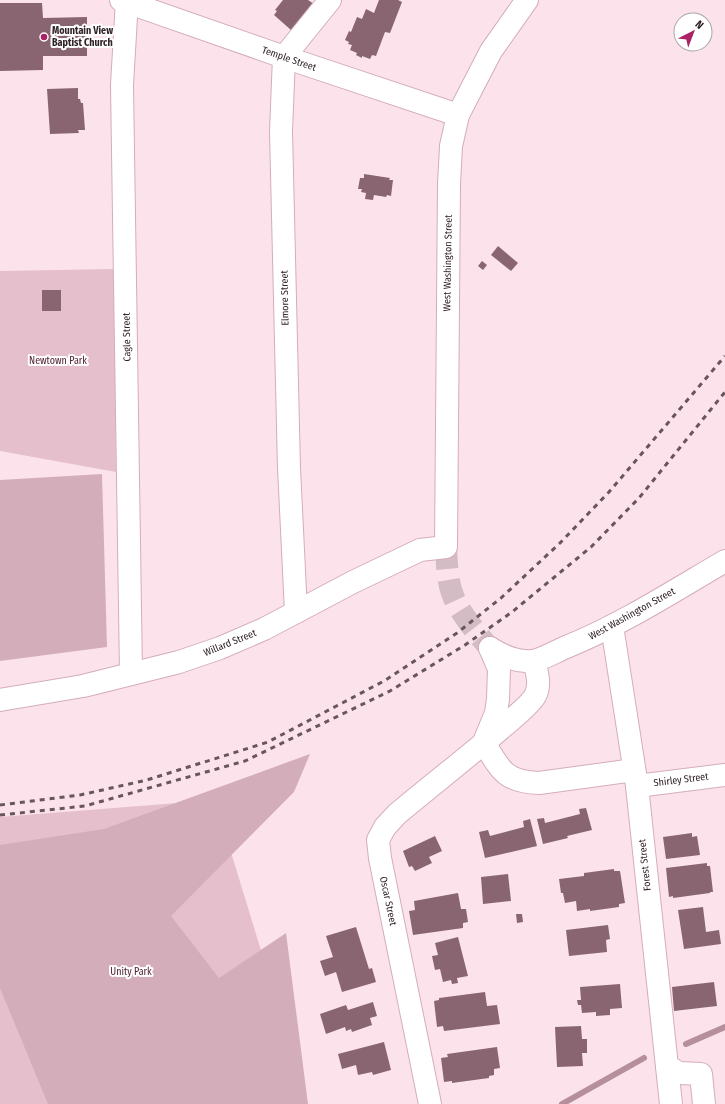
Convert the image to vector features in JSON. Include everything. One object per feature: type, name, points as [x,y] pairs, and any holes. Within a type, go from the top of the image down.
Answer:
[{"type":"street","points":[[284,57],[330,0]]},
{"type":"street","name":"West Washington Street","points":[[446,546],[449,184],[452,146],[458,115],[491,51],[527,0]]},
{"type":"street","name":"Temple Street","points":[[124,1],[284,57],[458,115]]},
{"type":"street","name":"Cagle Street","points":[[124,1],[122,85],[131,674]]},
{"type":"street","name":"Elmore Street","points":[[284,57],[281,131],[289,468],[296,612]]},
{"type":"street","name":"Willard Street","points":[[0,700],[83,686],[180,662],[220,648],[264,628],[353,582],[420,550],[446,546]]},
{"type":"street","name":"West Washington Street","points":[[490,648],[506,657],[518,660],[534,661],[612,626],[725,561]]},
{"type":"street","name":"Forest Street","points":[[612,626],[635,778],[671,1104]]},
{"type":"street","name":"Oscar Street","points":[[484,742],[496,713],[498,698],[499,669],[490,648]]},
{"type":"street","name":"Oscar Street","points":[[430,1104],[381,866],[378,840],[385,827],[397,814],[484,742],[535,697],[538,687],[538,673],[534,661]]},
{"type":"street","name":"Shirley Street","points":[[484,742],[497,764],[509,777],[524,783],[725,775]]},
{"type":"street","points":[[667,1066],[679,1073],[701,1074],[704,1104]]},
{"type":"green space","name":"Newtown Park","points":[[114,269],[116,472],[0,451],[0,271]]},
{"type":"green space","points":[[102,474],[107,647],[0,661],[0,480]]},
{"type":"green space","name":"Unity Park","points":[[310,754],[294,792],[171,916],[219,978],[286,933],[308,1104],[48,1104],[0,988],[0,845],[104,829]]},
{"type":"green space","name":"Unity Park","points":[[215,800],[308,1104],[0,1104],[0,817]]},
{"type":"building","points":[[283,0],[308,0],[314,4],[291,30],[274,15],[277,11],[275,10]]},
{"type":"building","points":[[379,0],[398,0],[402,2],[390,33],[385,32],[376,56],[372,55],[370,59],[362,56],[362,58],[356,55],[357,53],[350,50],[352,45],[348,44],[349,42],[345,40],[349,31],[351,32],[357,17],[362,19],[366,9],[374,13]]},
{"type":"building","name":"Mountain View Baptist Church","points":[[0,3],[42,3],[43,18],[87,17],[87,56],[43,56],[43,70],[0,71]]},
{"type":"building","points":[[78,88],[78,99],[80,99],[81,103],[83,103],[85,130],[78,130],[79,133],[50,134],[47,89]]},
{"type":"building","points":[[364,174],[390,178],[389,180],[393,180],[391,196],[387,195],[386,197],[374,195],[373,200],[365,199],[366,193],[361,192],[362,189],[358,189],[360,178],[364,178]]},
{"type":"building","points":[[498,246],[518,263],[511,271],[491,255]]},
{"type":"building","points":[[482,261],[487,265],[483,270],[478,266]]},
{"type":"building","points":[[42,290],[61,290],[61,311],[42,311]]},
{"type":"building","points":[[586,808],[592,830],[543,844],[537,819],[544,818],[545,823],[580,814],[579,809]]},
{"type":"building","points":[[530,819],[537,846],[485,858],[479,832],[488,830],[490,836],[524,827],[523,821]]},
{"type":"building","points":[[692,833],[692,837],[697,836],[700,855],[666,859],[663,837]]},
{"type":"building","points":[[435,836],[442,851],[429,857],[432,863],[415,871],[412,866],[409,867],[403,851]]},
{"type":"building","points":[[707,863],[707,866],[710,866],[713,892],[673,898],[673,896],[669,897],[666,868]]},
{"type":"building","points":[[614,869],[614,871],[620,871],[625,903],[619,904],[619,907],[590,911],[590,909],[577,911],[576,901],[565,903],[563,893],[561,893],[559,879],[584,876],[584,873]]},
{"type":"building","points":[[508,874],[511,901],[483,904],[481,877]]},
{"type":"building","points":[[458,893],[461,909],[466,909],[468,922],[463,923],[463,928],[413,935],[409,911],[415,910],[414,901]]},
{"type":"building","points":[[703,907],[706,932],[719,930],[721,944],[684,949],[678,910]]},
{"type":"building","points":[[516,914],[522,914],[523,922],[517,923]]},
{"type":"building","points":[[608,925],[610,939],[606,940],[607,952],[569,956],[566,930]]},
{"type":"building","points":[[356,927],[369,969],[372,968],[376,982],[342,992],[336,972],[325,976],[320,961],[333,957],[326,936]]},
{"type":"building","points":[[458,937],[468,976],[457,978],[458,983],[452,984],[451,980],[443,982],[440,969],[435,970],[432,956],[438,955],[435,943]]},
{"type":"building","points":[[714,982],[717,1006],[674,1011],[672,987]]},
{"type":"building","points":[[620,984],[622,1008],[610,1009],[610,1015],[596,1016],[596,1012],[582,1013],[581,1005],[578,1005],[577,1000],[581,1000],[580,987]]},
{"type":"building","points":[[485,992],[487,1006],[497,1005],[500,1024],[444,1031],[443,1026],[437,1027],[434,1001],[439,1000],[439,998]]},
{"type":"building","points":[[373,1002],[377,1016],[370,1018],[372,1025],[352,1032],[351,1029],[346,1031],[345,1027],[326,1034],[320,1014],[346,1005],[348,1010]]},
{"type":"building","points":[[581,1026],[582,1039],[587,1039],[587,1053],[582,1053],[583,1066],[557,1067],[555,1027]]},
{"type":"building","points":[[384,1042],[391,1070],[373,1075],[372,1072],[358,1075],[356,1065],[342,1069],[338,1054]]},
{"type":"building","points":[[497,1047],[500,1068],[494,1069],[494,1075],[489,1076],[489,1078],[452,1083],[452,1081],[444,1082],[441,1058],[448,1057],[447,1054]]},
{"type":"waterway","points":[[686,1044],[725,1027]]},
{"type":"waterway","points":[[562,1104],[644,1058]]},
{"type":"tunnel","points":[[446,547],[449,579],[454,598],[470,624],[490,648]]},
{"type":"railway","points":[[0,805],[80,795],[147,780],[268,742],[384,681],[457,633],[501,598],[560,543],[609,492],[725,356]]},
{"type":"railway","points":[[0,815],[85,806],[245,761],[390,691],[465,645],[512,612],[591,547],[639,498],[725,392]]},
{"type":"place","name":"Mountain View Baptist Church","points":[[44,37]]}]
